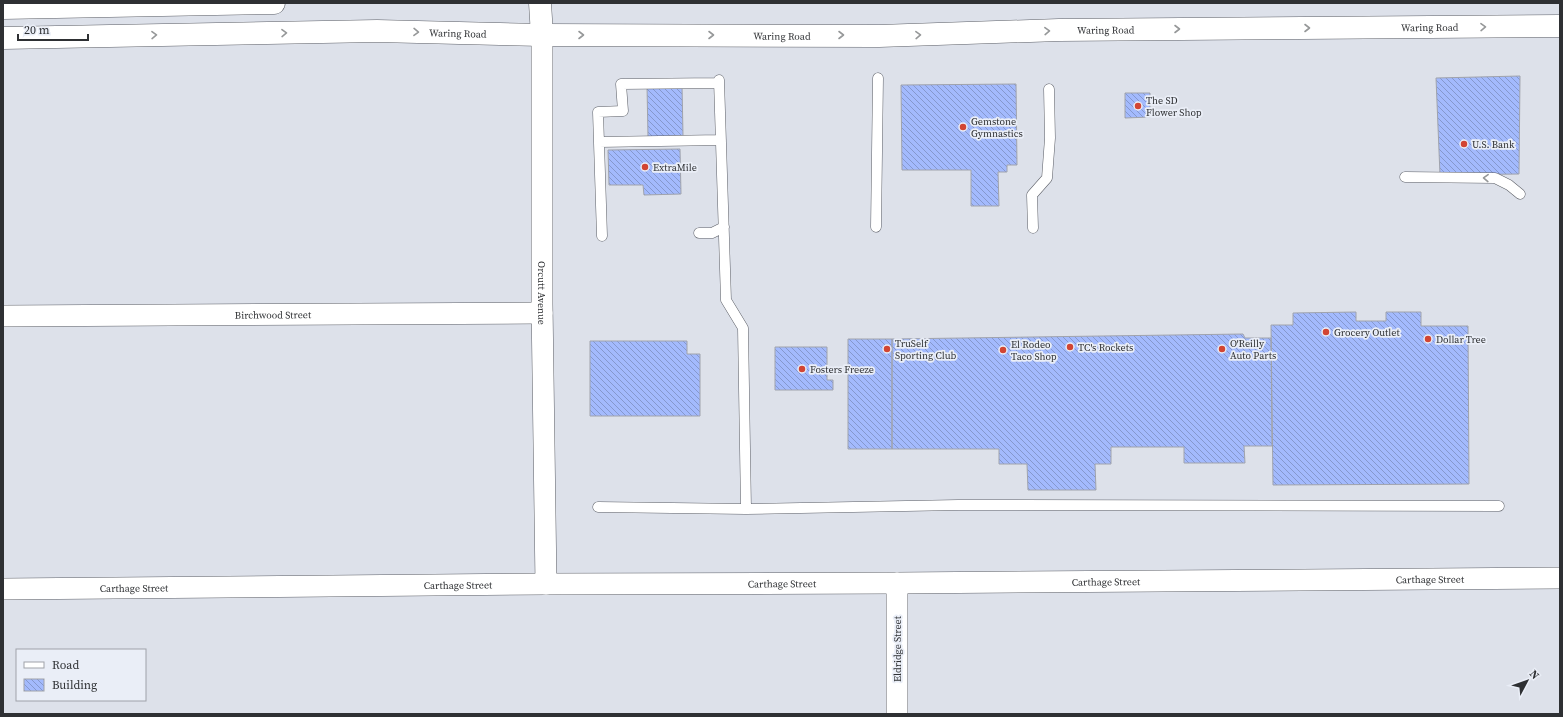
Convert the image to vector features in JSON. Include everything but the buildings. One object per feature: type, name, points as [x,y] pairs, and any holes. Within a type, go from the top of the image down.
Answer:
[{"type":"main road","points":[[3,8],[274,3]]},
{"type":"main road","name":"Orcutt Avenue","points":[[540,3],[542,35]]},
{"type":"main road","name":"Waring Road","points":[[3,38],[377,32],[542,35],[878,36],[1058,30],[1560,26]]},
{"type":"street","name":"Orcutt Avenue","points":[[542,35],[542,313],[546,584]]},
{"type":"street","name":"Birchwood Street","points":[[3,316],[542,313]]},
{"type":"street","name":"Carthage Street","points":[[3,589],[1560,578]]},
{"type":"street","name":"Eldridge Street","points":[[897,583],[897,714]]},
{"type":"lane","points":[[876,227],[878,78]]},
{"type":"lane","points":[[602,236],[598,112],[623,111],[621,84],[719,82],[726,300],[743,328],[746,509]]},
{"type":"lane","points":[[1033,228],[1032,195],[1047,178],[1050,138],[1049,88]]},
{"type":"lane","points":[[599,142],[721,140]]},
{"type":"lane","points":[[1405,177],[1495,178],[1509,185],[1520,194]]},
{"type":"lane","points":[[699,233],[712,233],[724,227]]},
{"type":"lane","points":[[598,507],[746,509],[958,506],[1499,506]]},
{"type":"place","name":"The SD Flower Shop","points":[[1138,106]]},
{"type":"place","name":"Gemstone Gymnastics","points":[[963,127]]},
{"type":"place","name":"U.S. Bank","points":[[1464,144]]},
{"type":"place","name":"ExtraMile","points":[[645,167]]},
{"type":"place","name":"Grocery Outlet","points":[[1326,332]]},
{"type":"place","name":"Dollar Tree","points":[[1428,339]]},
{"type":"place","name":"TC's Rockets","points":[[1070,347]]},
{"type":"place","name":"TruSelf Sporting Club","points":[[887,349]]},
{"type":"place","name":"O'Reilly Auto Parts","points":[[1222,349]]},
{"type":"place","name":"El Rodeo Taco Shop","points":[[1003,350]]},
{"type":"place","name":"Fosters Freeze","points":[[802,369]]}]
